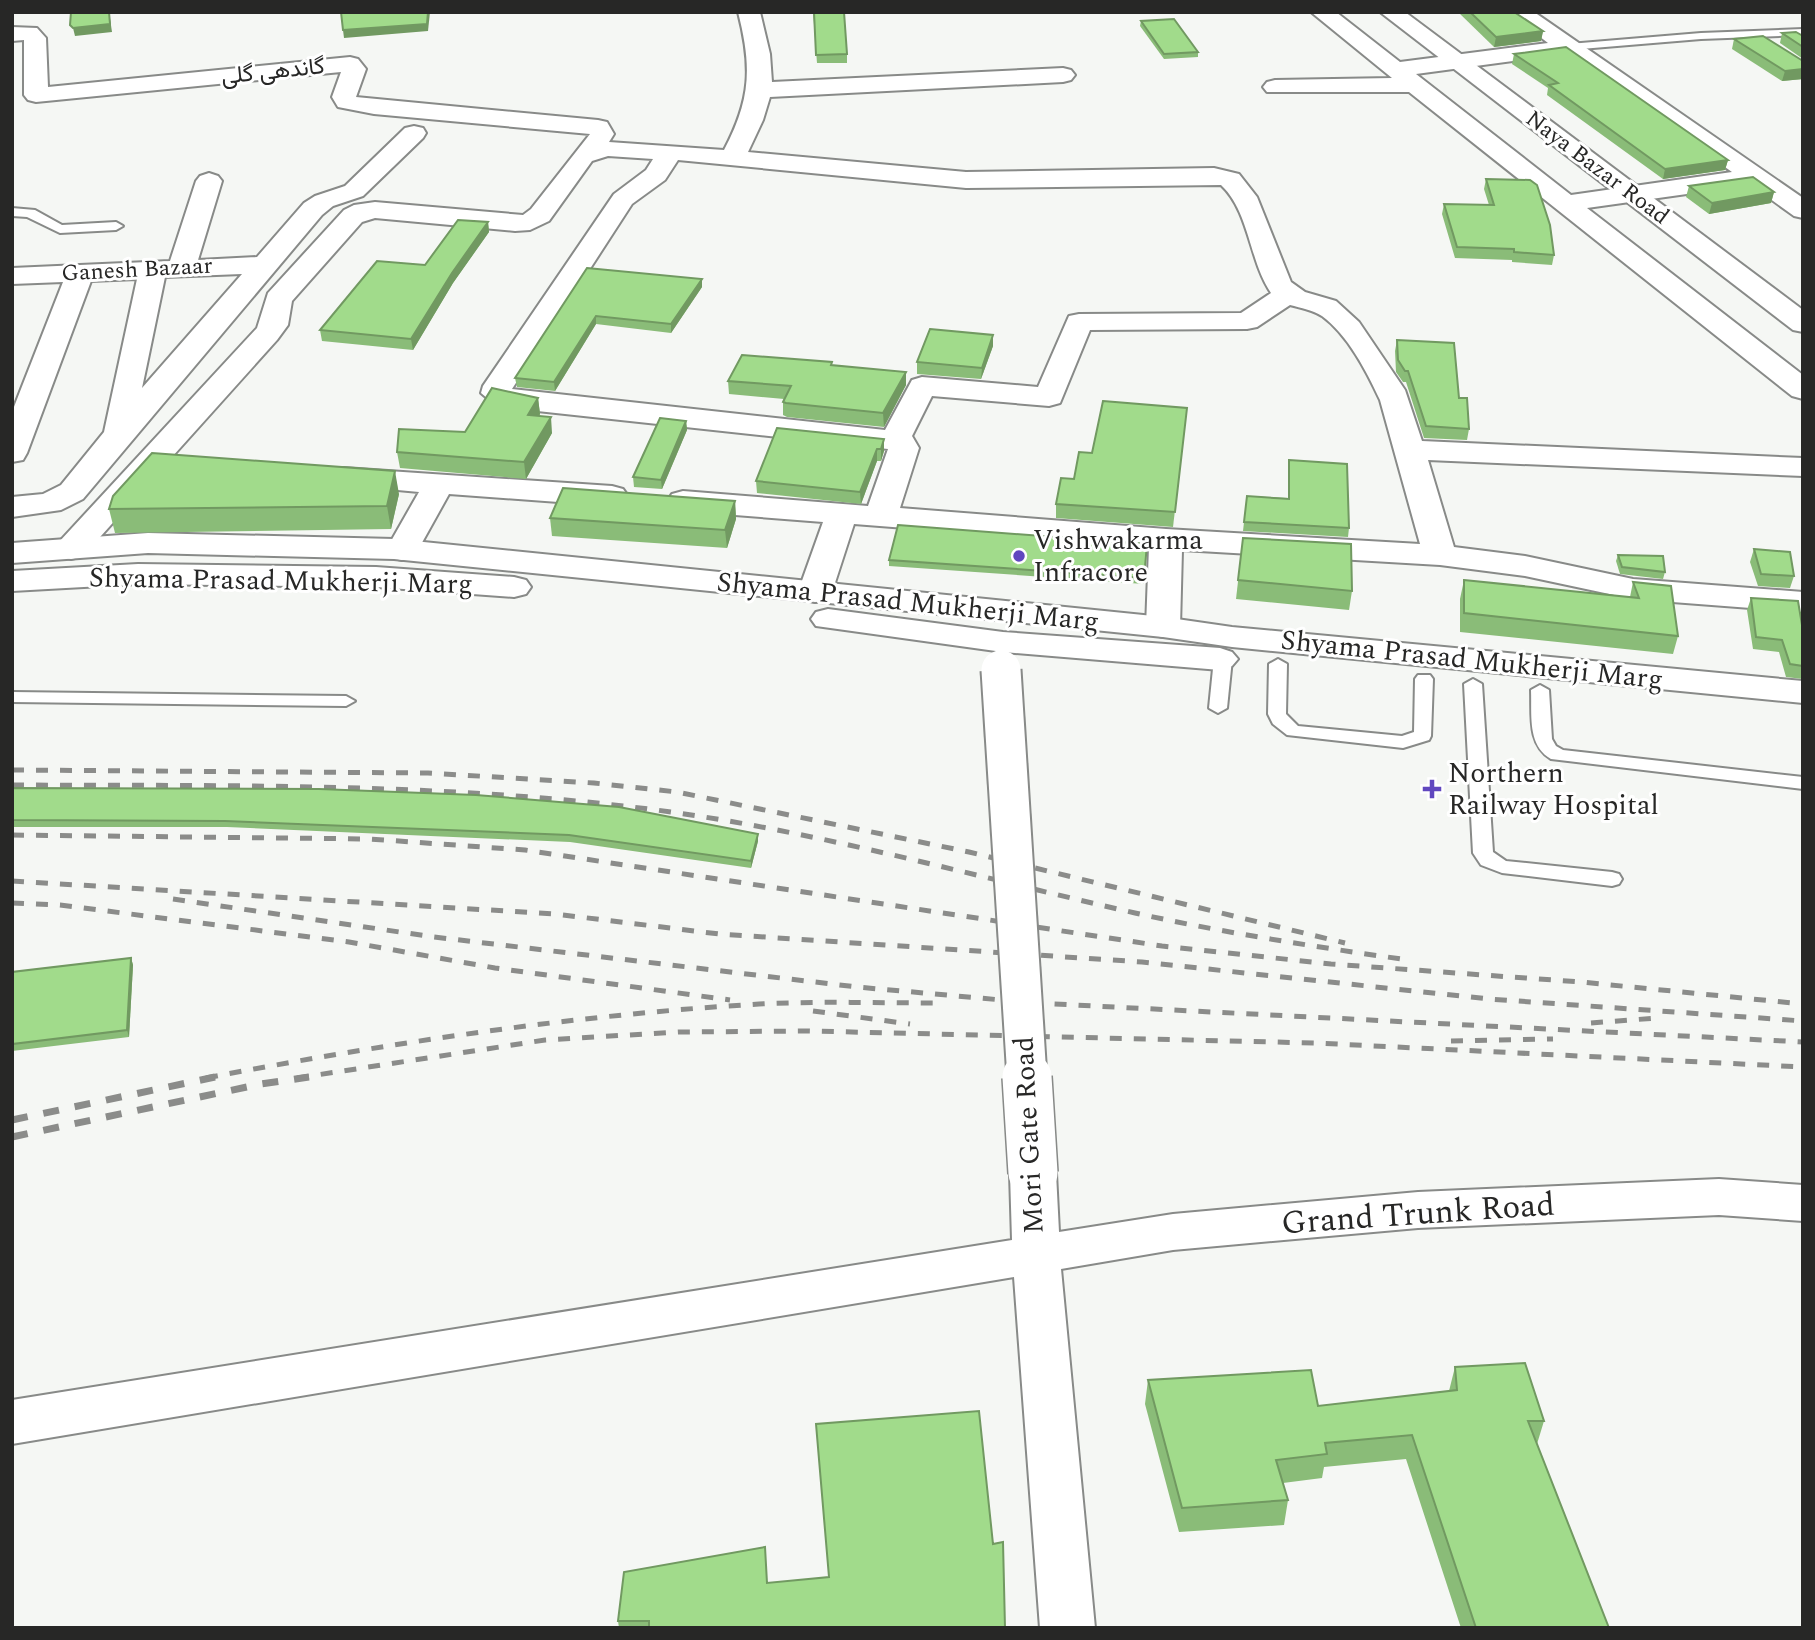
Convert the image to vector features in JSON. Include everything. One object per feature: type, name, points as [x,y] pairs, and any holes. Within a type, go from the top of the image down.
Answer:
[{"type":"street","points":[[732,158],[746,132],[761,90],[762,71],[748,12]]},
{"type":"street","points":[[1322,12],[1803,390]]},
{"type":"street","name":"Naya Bazar Road","points":[[1391,12],[1464,59],[1642,191],[1803,324]]},
{"type":"street","points":[[1415,12],[1464,59]]},
{"type":"street","points":[[1519,12],[1803,210]]},
{"type":"street","name":"گاندھی گلی","points":[[12,34],[29,33],[35,38],[36,95],[350,64],[354,69],[344,97],[346,102],[374,107],[598,127],[602,134],[588,153]]},
{"type":"street","points":[[1275,88],[1404,78],[1464,59],[1569,47]]},
{"type":"street","points":[[761,90],[1063,75]]},
{"type":"street","points":[[12,507],[62,499],[81,482],[262,265],[313,209],[324,201],[354,191],[414,133]]},
{"type":"street","points":[[71,549],[268,334],[274,325],[278,299],[357,213],[375,210],[515,223],[530,222],[540,215],[583,156],[608,149],[670,152],[966,180],[1223,177],[1235,185],[1256,224],[1278,283],[1288,294],[1333,311],[1380,371],[1395,400],[1440,555]]},
{"type":"street","points":[[670,152],[656,175],[623,199],[498,386],[496,393],[528,401],[895,440],[902,443],[904,449],[881,516]]},
{"type":"street","points":[[1564,204],[1756,177]]},
{"type":"street","points":[[182,267],[209,181]]},
{"type":"street","points":[[1642,191],[1803,300]]},
{"type":"street","name":"Ganesh Bazaar","points":[[12,276],[262,265]]},
{"type":"street","points":[[117,436],[153,269]]},
{"type":"street","points":[[12,453],[79,273]]},
{"type":"street","points":[[895,440],[922,386],[1049,397],[1079,322],[1247,321],[1288,294]]},
{"type":"street","points":[[1409,450],[1803,467]]},
{"type":"street","points":[[150,463],[191,466]]},
{"type":"street","points":[[315,475],[1166,539],[1440,555],[1525,566],[1633,589],[1803,602]]},
{"type":"street","points":[[402,550],[439,484]]},
{"type":"street","points":[[815,592],[842,513]]},
{"type":"street","points":[[1163,627],[1166,539]]},
{"type":"street","name":"Shyama Prasad Mukherji Marg","points":[[12,553],[148,543],[402,550],[815,592],[1002,641],[1163,627],[1230,652],[1278,664],[1803,716]]},
{"type":"street","name":"Shyama Prasad Mukherji Marg","points":[[12,580],[138,574],[376,577],[661,598],[1002,641],[1230,652],[1803,692]]},
{"type":"street","name":"Mori Gate Road","points":[[1002,641],[1036,1254],[1068,1628]]},
{"type":"street","name":"Grand Trunk Road","points":[[12,1422],[1173,1232],[1418,1210],[1719,1197],[1803,1203]]},
{"type":"lane","points":[[1569,47],[1753,33],[1803,32]]},
{"type":"lane","points":[[1753,33],[1773,47]]},
{"type":"lane","points":[[12,212],[30,213],[58,229],[116,226]]},
{"type":"lane","points":[[1218,708],[1230,652]]},
{"type":"lane","points":[[1278,664],[1277,714],[1285,726],[1293,731],[1403,743],[1422,736],[1424,731],[1424,679]]},
{"type":"lane","points":[[1473,684],[1483,853],[1488,860],[1502,867],[1612,879]]},
{"type":"lane","points":[[1540,690],[1544,739],[1548,749],[1558,755],[1803,783]]},
{"type":"lane","points":[[12,697],[346,701]]},
{"type":"building","points":[[71,12],[109,12],[110,24],[73,28],[70,25]]},
{"type":"building","points":[[341,12],[428,12],[427,24],[343,30]]},
{"type":"building","points":[[814,12],[844,12],[847,54],[816,55]]},
{"type":"building","points":[[1470,12],[1514,12],[1543,31],[1496,37]]},
{"type":"building","points":[[1174,19],[1198,52],[1164,54],[1141,21]]},
{"type":"building","points":[[1796,32],[1803,36],[1803,47],[1782,33]]},
{"type":"building","points":[[1763,36],[1803,61],[1803,69],[1785,71],[1734,39]]},
{"type":"building","points":[[1566,47],[1728,160],[1665,169],[1549,85],[1558,83],[1514,54]]},
{"type":"building","points":[[1753,177],[1774,192],[1712,203],[1689,186]]},
{"type":"building","points":[[1486,179],[1530,180],[1537,185],[1550,225],[1554,255],[1514,252],[1514,249],[1457,247],[1444,204],[1494,205]]},
{"type":"building","points":[[458,220],[488,222],[411,339],[320,330],[377,261],[425,265]]},
{"type":"building","points":[[587,268],[702,279],[671,324],[596,316],[554,382],[515,378]]},
{"type":"building","points":[[930,329],[993,335],[982,368],[917,362]]},
{"type":"building","points":[[1397,340],[1454,343],[1459,398],[1467,398],[1469,429],[1426,426],[1408,371],[1405,371],[1398,360]]},
{"type":"building","points":[[742,355],[832,362],[831,365],[906,372],[883,413],[786,403],[783,402],[791,386],[728,381]]},
{"type":"building","points":[[492,388],[538,398],[528,415],[551,417],[524,462],[397,452],[399,429],[465,432]]},
{"type":"building","points":[[1103,401],[1187,408],[1175,512],[1056,504],[1061,478],[1074,479],[1079,452],[1092,453]]},
{"type":"building","points":[[660,418],[686,421],[661,480],[633,477]]},
{"type":"building","points":[[777,428],[884,439],[881,449],[877,449],[860,492],[756,481]]},
{"type":"building","points":[[152,453],[395,471],[387,506],[109,509],[113,496]]},
{"type":"building","points":[[1289,460],[1347,464],[1349,528],[1244,522],[1247,496],[1289,499]]},
{"type":"building","points":[[563,488],[735,501],[725,530],[550,518]]},
{"type":"building","name":"Vishwakarma Infracore","points":[[898,525],[1147,544],[1144,578],[889,560]]},
{"type":"building","points":[[1243,538],[1351,544],[1352,591],[1238,580]]},
{"type":"building","points":[[1754,549],[1790,552],[1794,576],[1761,574]]},
{"type":"building","points":[[1618,555],[1663,556],[1665,572],[1622,567]]},
{"type":"building","points":[[1464,580],[1639,598],[1633,582],[1671,586],[1678,636],[1464,613]]},
{"type":"building","points":[[1751,598],[1798,601],[1803,631],[1803,666],[1790,664],[1782,640],[1756,637]]},
{"type":"building","points":[[12,788],[319,789],[476,795],[619,807],[758,834],[751,861],[569,835],[225,821],[12,820]]},
{"type":"building","points":[[131,958],[127,1030],[12,1044],[12,972]]},
{"type":"building","points":[[1525,1363],[1544,1421],[1528,1421],[1609,1628],[1476,1628],[1412,1435],[1325,1443],[1327,1454],[1276,1460],[1288,1500],[1182,1508],[1148,1380],[1311,1370],[1318,1406],[1457,1390],[1455,1367]]},
{"type":"building","points":[[979,1411],[993,1544],[1003,1542],[1005,1628],[649,1628],[649,1621],[618,1621],[624,1572],[765,1547],[767,1583],[829,1577],[816,1424]]},
{"type":"railway","points":[[12,770],[428,773],[594,783],[677,792],[969,852],[1345,943]]},
{"type":"railway","points":[[12,785],[260,786],[425,791],[507,795],[671,812],[846,844],[1169,920],[1408,960]]},
{"type":"railway","points":[[12,835],[370,839],[525,850],[1162,946],[1331,964],[1581,982],[1803,1004]]},
{"type":"railway","points":[[12,881],[555,914],[719,934],[1142,962],[1489,999],[1803,1021]]},
{"type":"railway","points":[[173,899],[434,937],[857,987],[1035,1003],[1803,1042]]},
{"type":"railway","points":[[12,903],[60,905],[349,942],[495,968],[730,1000]]},
{"type":"railway","points":[[206,1078],[412,1042],[620,1015],[782,1003],[940,1003]]},
{"type":"railway","points":[[813,1011],[910,1024]]},
{"type":"railway","points":[[1591,1023],[1657,1018]]},
{"type":"railway","points":[[297,1078],[545,1040],[678,1032],[809,1031],[1315,1043],[1803,1067]]},
{"type":"railway","points":[[1451,1041],[1553,1039]]},
{"type":"railway","points":[[12,1120],[215,1077]]},
{"type":"railway","points":[[12,1137],[261,1084],[309,1077]]},
{"type":"place","name":"Vishwakarma Infracore","points":[[1019,556]]},
{"type":"place","name":"Northern Railway Hospital","points":[[1432,789]]}]
